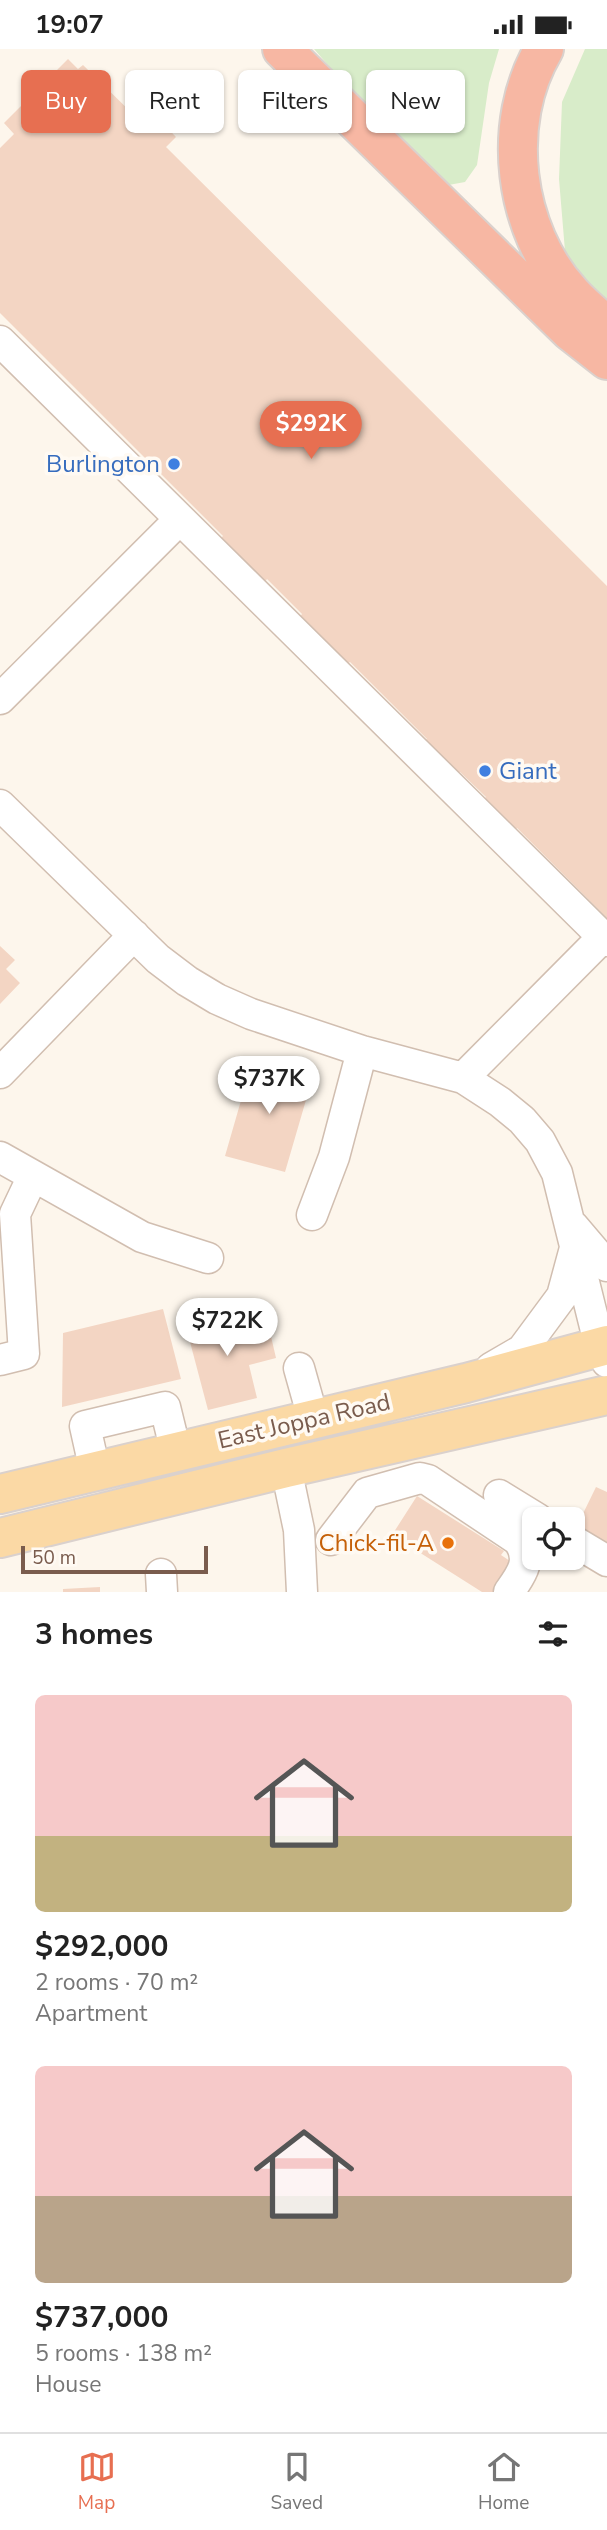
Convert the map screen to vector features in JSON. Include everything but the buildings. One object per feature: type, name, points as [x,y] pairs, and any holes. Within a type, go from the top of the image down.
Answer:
[{"type":"highway","points":[[282,49],[570,331],[607,360]]},
{"type":"highway","points":[[544,49],[534,66],[523,99],[518,137],[519,171],[525,205],[536,237],[570,292],[607,326]]},
{"type":"main road","name":"East Joppa Road","points":[[0,1494],[605,1351]]},
{"type":"main road","name":"East Joppa Road","points":[[17,1534],[286,1468],[607,1395]]},
{"type":"main road","points":[[0,1560],[17,1534]]},
{"type":"lane","points":[[0,341],[605,939],[463,1078]]},
{"type":"lane","points":[[0,699],[180,519]]},
{"type":"lane","points":[[0,805],[158,959],[216,999],[251,1014],[362,1051],[463,1078],[522,1120],[540,1141],[557,1173],[605,1351]]},
{"type":"lane","points":[[0,1073],[134,935]]},
{"type":"lane","points":[[312,1215],[334,1157],[362,1051]]},
{"type":"lane","points":[[0,1157],[142,1237],[208,1258]]},
{"type":"lane","points":[[0,1360],[24,1354],[7,1208],[33,1176]]},
{"type":"lane","points":[[572,1234],[607,1266]]},
{"type":"lane","points":[[466,1383],[522,1350],[562,1296],[572,1234]]},
{"type":"lane","points":[[299,1368],[313,1418]]},
{"type":"lane","points":[[286,1468],[299,1530],[302,1592]]},
{"type":"lane","points":[[331,1540],[367,1493],[420,1478],[428,1480],[518,1540],[523,1547],[525,1565],[509,1592]]},
{"type":"lane","points":[[499,1495],[522,1509]]},
{"type":"lane","points":[[585,1548],[607,1561]]},
{"type":"green space","points":[[314,49],[499,49],[489,83],[477,165],[465,182],[443,186],[390,133],[465,133],[465,70],[366,70],[366,109],[352,93],[352,70],[332,70]]},
{"type":"green space","points":[[585,49],[607,49],[607,306],[593,297],[565,251],[559,179],[562,102]]},
{"type":"place","name":"Burlington","points":[[174,464]]},
{"type":"place","name":"Giant","points":[[485,771]]},
{"type":"place","name":"Chick-fil-A","points":[[448,1543]]}]
